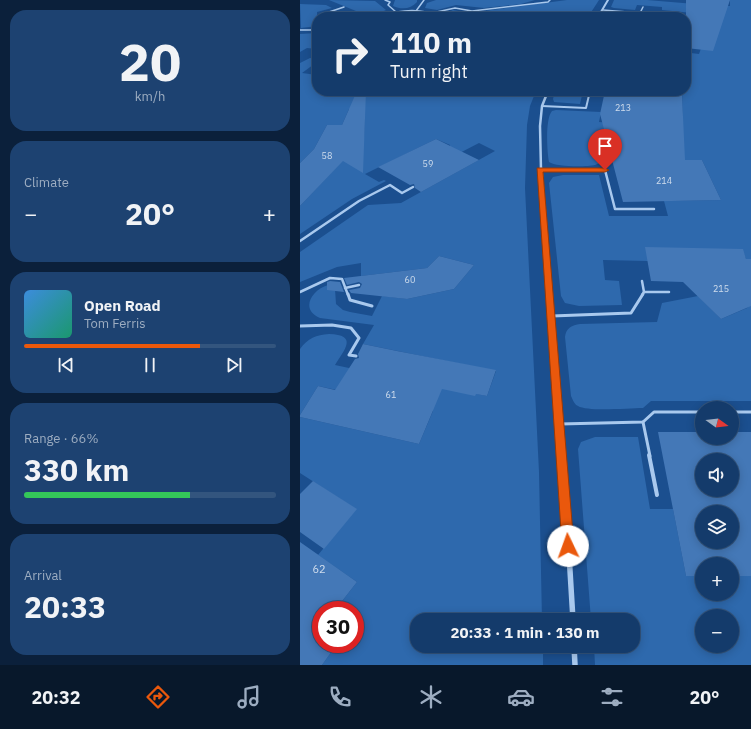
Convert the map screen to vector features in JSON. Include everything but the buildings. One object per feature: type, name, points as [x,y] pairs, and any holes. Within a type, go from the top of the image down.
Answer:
[{"type":"street","points":[[603,10],[608,0]]},
{"type":"street","points":[[546,96],[542,106],[540,126],[540,170],[560,424],[573,613]]},
{"type":"street","points":[[575,653],[576,665]]},
{"type":"lane","points":[[385,0],[390,2],[388,5],[396,12],[424,12]]},
{"type":"lane","points":[[416,11],[424,0]]},
{"type":"lane","points":[[437,12],[455,8],[472,11],[548,2],[550,0]]},
{"type":"lane","points":[[329,12],[344,7]]},
{"type":"lane","points":[[643,7],[641,11],[647,11]]},
{"type":"lane","points":[[603,10],[628,12]]},
{"type":"lane","points":[[300,30],[312,30]]},
{"type":"lane","points":[[542,106],[586,108],[589,96]]},
{"type":"lane","points":[[540,170],[605,170],[615,209],[654,209]]},
{"type":"lane","points":[[300,242],[359,201],[390,185],[402,193],[413,187]]},
{"type":"lane","points":[[300,292],[330,278],[342,279],[350,300],[372,306]]},
{"type":"lane","points":[[551,316],[631,313],[644,292],[642,281]]},
{"type":"lane","points":[[345,288],[359,285]]},
{"type":"lane","points":[[644,292],[669,292]]},
{"type":"lane","points":[[300,326],[332,325],[351,328],[359,338],[349,355],[356,356]]},
{"type":"lane","points":[[560,424],[643,422],[654,412],[695,412]]},
{"type":"lane","points":[[739,412],[751,412]]},
{"type":"lane","points":[[643,422],[657,495]]},
{"type":"shaded area","points":[[329,0],[375,1],[386,10],[381,12],[353,12],[356,11]]},
{"type":"shaded area","points":[[395,0],[417,0],[417,2],[409,7],[400,8],[393,6]]},
{"type":"shaded area","points":[[436,0],[535,0],[521,4],[484,8],[456,5],[437,10],[425,8],[427,3]]},
{"type":"shaded area","points":[[567,0],[599,0],[591,12],[477,12]]},
{"type":"shaded area","points":[[614,0],[647,0],[730,6],[730,0],[751,0],[751,259],[746,259],[742,249],[648,261],[603,260],[605,280],[619,281],[622,305],[579,306],[565,303],[561,296],[549,183],[553,177],[563,175],[599,175],[609,216],[668,216],[664,201],[721,200],[702,160],[604,161],[591,166],[564,166],[549,162],[547,128],[552,111],[556,110],[601,112],[599,122],[683,129],[682,96],[691,96],[691,53],[699,54],[713,15],[662,10],[662,7],[637,5],[635,10],[611,7]]},
{"type":"shaded area","points":[[300,4],[326,5],[332,8],[312,12],[312,27],[301,28]]},
{"type":"shaded area","points":[[453,10],[464,12],[449,12]]},
{"type":"shaded area","points":[[312,33],[312,48],[307,48],[300,52],[300,34]]},
{"type":"shaded area","points":[[310,58],[312,58],[312,66],[302,73],[312,74],[312,96],[534,96],[530,106],[527,125],[525,188],[539,472],[542,613],[410,613],[410,653],[543,653],[543,665],[322,665],[331,653],[364,653],[364,601],[342,601],[357,582],[318,555],[356,509],[300,473],[300,417],[419,444],[433,411],[422,383],[487,396],[496,371],[363,344],[374,325],[320,318],[310,310],[310,300],[317,291],[328,285],[335,289],[336,304],[343,310],[372,316],[382,296],[407,299],[454,289],[474,265],[439,256],[427,268],[361,276],[361,263],[337,267],[300,282],[300,252],[368,205],[401,203],[495,151],[479,143],[448,159],[450,145],[436,139],[365,174],[379,182],[384,180],[386,181],[352,199],[300,234],[300,206],[364,138],[365,109],[349,109],[342,125],[327,125],[314,149],[300,163],[300,63]]},
{"type":"shaded area","points":[[554,96],[582,96],[580,104],[554,102]]},
{"type":"shaded area","points":[[698,296],[721,319],[747,308],[751,303],[751,401],[651,401],[643,408],[609,409],[590,409],[578,406],[571,396],[565,337],[567,331],[574,325],[580,324],[657,322],[662,303]]},
{"type":"shaded area","points":[[329,334],[344,337],[347,344],[335,365],[377,374],[365,396],[318,386],[300,415],[300,349],[306,342],[313,338],[320,335]]},
{"type":"shaded area","points":[[595,437],[638,437],[650,509],[673,509],[686,576],[695,576],[695,601],[739,601],[739,576],[751,576],[751,665],[595,665],[594,653],[640,653],[640,613],[590,613],[578,449],[581,442]]},
{"type":"route","points":[[568,546],[564,471],[544,243],[540,170],[605,170]]}]
